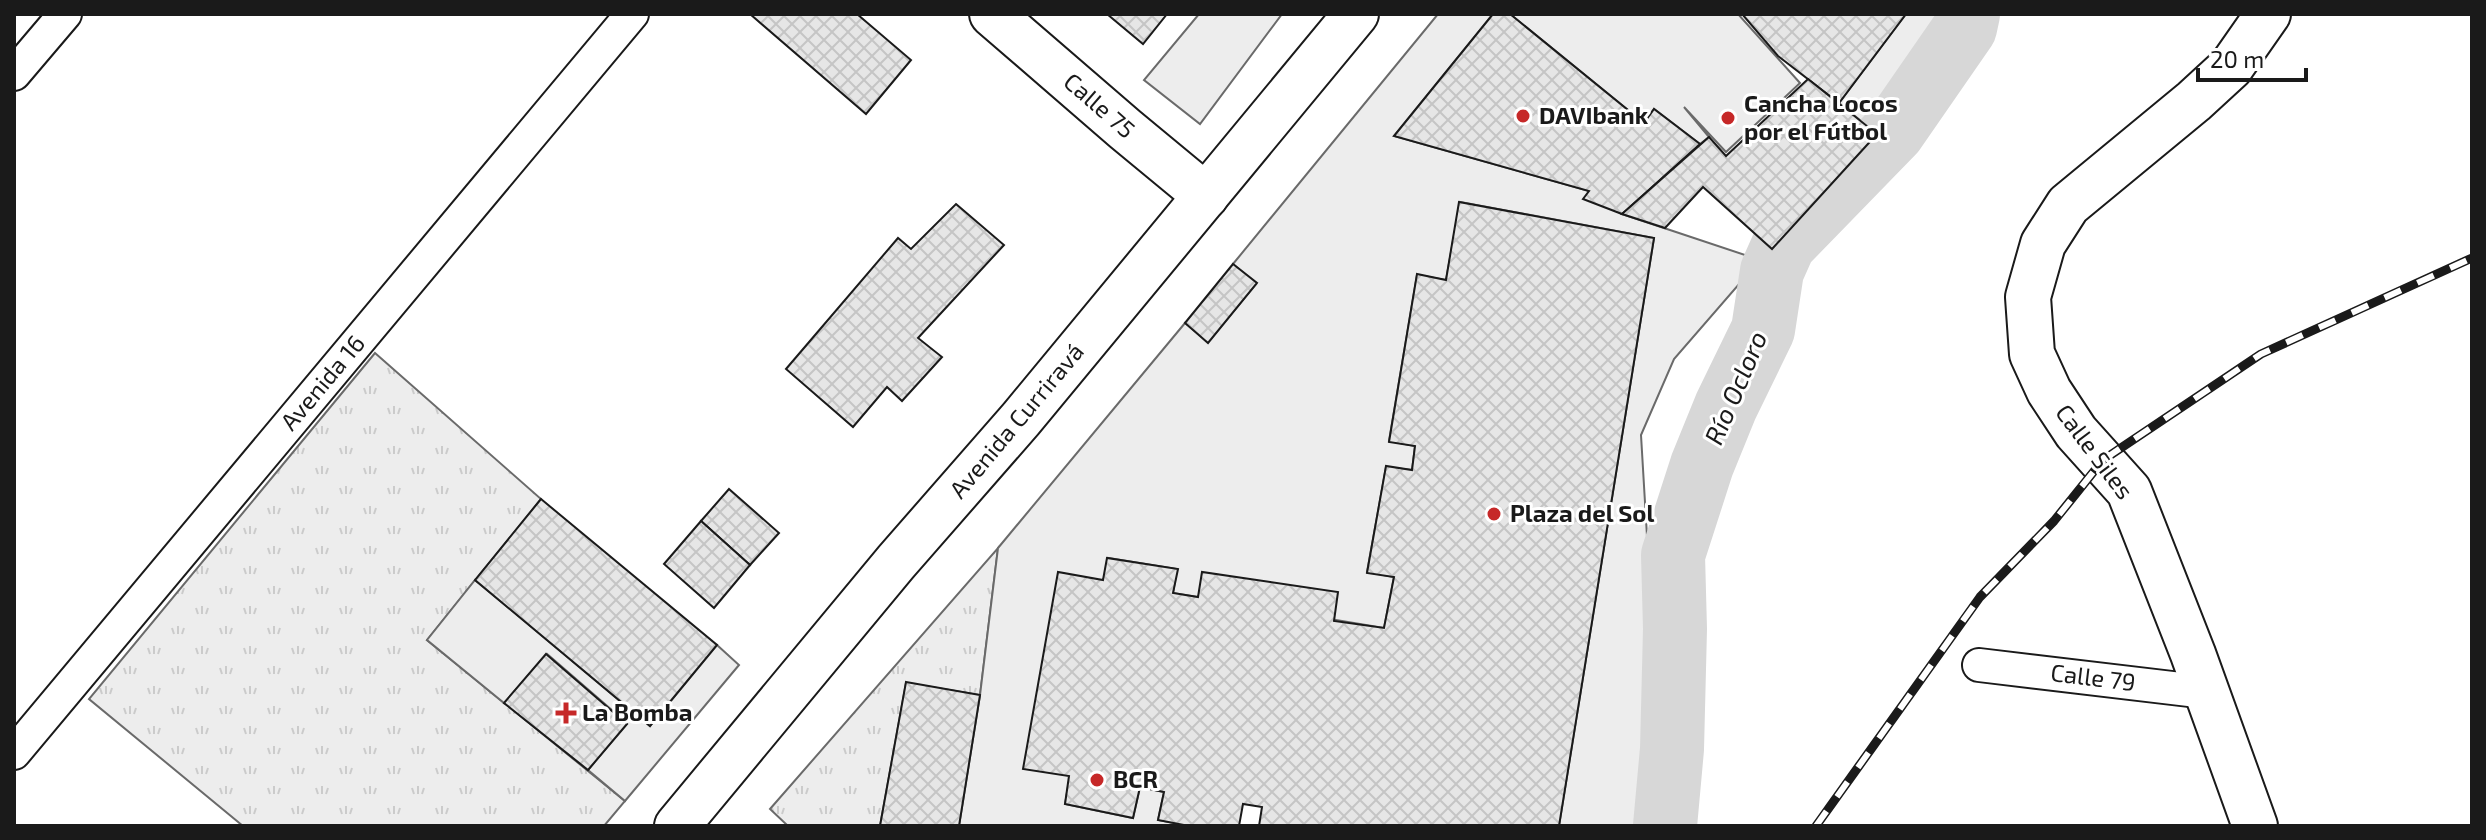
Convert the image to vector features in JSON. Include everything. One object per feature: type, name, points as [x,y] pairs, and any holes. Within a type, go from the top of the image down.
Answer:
[{"type":"main road","name":"Calle 75","points":[[992,14],[1206,196]]},
{"type":"main road","name":"Avenida Curriravá","points":[[677,826],[896,562],[1021,419],[1356,14]]},
{"type":"main road","name":"Calle Siles","points":[[2255,826],[2129,491],[2076,432],[2049,391],[2032,354],[2028,297],[2043,244],[2068,205],[2231,67],[2268,14]]},
{"type":"street","points":[[14,74],[65,14]]},
{"type":"street","name":"Avenida 16","points":[[14,753],[632,14]]},
{"type":"street","name":"Calle 79","points":[[1979,665],[2206,692]]},
{"type":"green space","points":[[375,353],[541,499],[427,640],[625,801],[604,826],[243,826],[89,699]]},
{"type":"green space","points":[[998,548],[980,695],[906,683],[880,826],[788,826],[770,809]]},
{"type":"shaded area","points":[[1199,14],[1282,14],[1200,124],[1144,80]]},
{"type":"shaded area","points":[[1438,14],[1493,14],[1394,136],[1589,191],[1622,214],[1760,260],[1674,359],[1641,435],[1649,570],[1662,690],[1659,826],[1559,826],[1654,238],[1460,202],[1446,280],[1417,275],[1389,441],[1415,446],[1412,470],[1386,467],[1367,572],[1394,577],[1384,628],[1173,593],[1177,569],[1108,558],[1065,804],[1133,818],[1140,787],[1164,792],[1158,820],[1189,826],[959,826],[980,695],[998,548],[1185,323],[1208,342],[1256,284],[1233,264]]},
{"type":"shaded area","name":"Cancha Locos por el Fútbol","points":[[1510,14],[1738,14],[1800,83],[1726,152],[1684,107],[1709,137],[1700,144],[1654,109],[1644,123]]},
{"type":"shaded area","points":[[1906,14],[1939,14],[1927,66],[1877,134],[1839,103]]},
{"type":"shaded area","points":[[475,580],[650,726],[717,645],[739,665],[625,801],[588,770],[627,723],[547,654],[504,703],[427,640]]},
{"type":"building","points":[[750,14],[857,14],[911,60],[866,114]]},
{"type":"building","points":[[1107,14],[1167,14],[1143,44]]},
{"type":"building","name":"DAVIbank","points":[[1493,14],[1510,14],[1644,123],[1654,109],[1700,144],[1622,214],[1583,199],[1589,191],[1394,136]]},
{"type":"building","points":[[1742,14],[1906,14],[1839,103],[1778,56]]},
{"type":"building","points":[[1808,79],[1877,134],[1772,249],[1703,187],[1665,228],[1622,214],[1709,137],[1726,156]]},
{"type":"building","name":"Plaza del Sol","points":[[1459,202],[1654,238],[1559,826],[1259,826],[1262,807],[1243,804],[1239,826],[1189,826],[1158,820],[1164,792],[1140,787],[1133,818],[1065,804],[1069,776],[1023,769],[1058,572],[1103,580],[1107,558],[1178,569],[1173,593],[1198,597],[1202,572],[1338,592],[1334,621],[1384,628],[1394,577],[1367,573],[1386,466],[1412,470],[1415,446],[1389,442],[1417,274],[1446,280]]},
{"type":"building","points":[[956,204],[1004,245],[918,338],[942,357],[902,401],[887,387],[853,427],[786,369],[898,238],[911,249]]},
{"type":"building","points":[[1233,264],[1257,283],[1208,343],[1185,323]]},
{"type":"building","points":[[729,489],[779,533],[750,565],[701,521]]},
{"type":"building","points":[[541,499],[717,645],[650,726],[475,580]]},
{"type":"building","points":[[701,521],[750,565],[714,608],[664,564]]},
{"type":"building","name":"La Bomba","points":[[546,654],[627,724],[588,770],[504,703]]},
{"type":"building","points":[[906,682],[980,695],[959,826],[880,826]]},
{"type":"waterway","name":"Río Ocloro","points":[[1665,826],[1672,749],[1673,555],[1702,465],[1726,406],[1763,330],[1772,271],[1784,244],[1893,132],[1965,28],[1968,14]]},
{"type":"railway","points":[[1816,826],[1980,597],[2054,521],[2103,460],[2261,354],[2472,258]]},
{"type":"place","name":"DAVIbank","points":[[1523,116]]},
{"type":"place","name":"Cancha Locos por el Fútbol","points":[[1728,118]]},
{"type":"place","name":"Plaza del Sol","points":[[1494,514]]},
{"type":"place","name":"La Bomba","points":[[566,713]]},
{"type":"place","name":"BCR","points":[[1097,780]]}]
